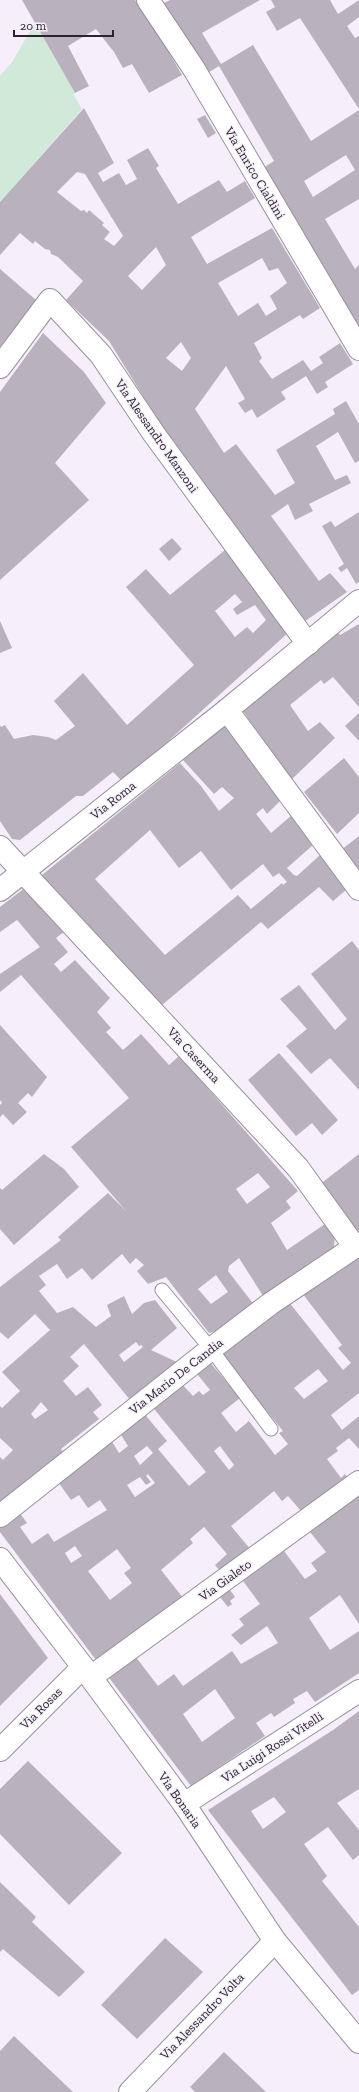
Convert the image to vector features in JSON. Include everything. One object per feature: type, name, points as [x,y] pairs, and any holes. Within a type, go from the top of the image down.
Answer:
[{"type":"street","name":"Via Enrico Cialdini","points":[[148,0],[194,69],[359,349]]},
{"type":"street","name":"Via Alessandro Manzoni","points":[[0,367],[50,300],[101,355],[154,434],[308,644]]},
{"type":"street","name":"Via Roma","points":[[0,890],[227,710],[359,601]]},
{"type":"street","points":[[227,710],[359,889]]},
{"type":"street","name":"Via Caserma","points":[[0,847],[24,871],[298,1168],[357,1246]]},
{"type":"street","name":"Via Mario De Candia","points":[[0,1516],[270,1304],[357,1246]]},
{"type":"street","name":"Via Gialeto","points":[[87,1672],[359,1482]]},
{"type":"street","name":"Via Bonaria","points":[[0,1559],[87,1672],[184,1804],[275,1941],[355,2029]]},
{"type":"street","name":"Via Rosas","points":[[0,1750],[87,1672]]},
{"type":"street","name":"Via Luigi Rossi Vitelli","points":[[184,1804],[359,1691]]},
{"type":"street","name":"Via Alessandro Volta","points":[[130,2092],[275,1941]]},
{"type":"lane","points":[[162,1290],[211,1349],[271,1428]]},
{"type":"green space","points":[[35,23],[75,93],[73,94],[82,109],[0,202],[0,76],[12,62]]},
{"type":"building","points":[[22,0],[135,0],[145,12],[182,75],[149,93],[132,64],[123,68],[114,52],[96,29],[68,46],[89,86],[75,93]]},
{"type":"building","points":[[170,0],[260,0],[202,33],[221,64],[253,45],[311,141],[359,110],[359,199],[325,219],[355,269],[359,265],[359,332],[261,169],[274,161],[219,66],[206,74],[164,3]],"holes":[[[346,155],[355,170],[313,197],[304,181]]]},
{"type":"building","points":[[271,0],[330,0],[338,14],[359,0],[359,17],[347,26],[355,38],[359,36],[359,109],[300,18],[277,31],[266,12],[275,7]]},
{"type":"building","points":[[84,108],[114,163],[98,173],[103,182],[119,173],[126,185],[137,179],[127,160],[148,148],[159,166],[156,168],[178,204],[219,180],[227,192],[245,181],[255,198],[191,237],[207,264],[272,228],[320,308],[303,319],[300,315],[254,343],[262,358],[259,361],[272,379],[303,360],[311,371],[323,363],[319,357],[340,343],[353,364],[325,382],[328,387],[317,394],[306,376],[281,392],[286,399],[257,418],[252,409],[245,413],[238,403],[245,399],[226,366],[195,409],[224,453],[236,444],[275,495],[295,483],[276,450],[335,414],[333,409],[346,401],[359,424],[359,461],[355,463],[338,432],[316,446],[335,480],[347,475],[351,483],[309,504],[313,511],[295,520],[288,504],[271,516],[319,581],[330,573],[347,592],[301,624],[159,422],[109,341],[66,300],[83,281],[58,257],[51,254],[50,250],[45,249],[35,241],[33,244],[20,233],[0,255],[0,202]],"holes":[[[77,172],[85,174],[123,236],[114,246],[104,239],[110,232],[102,225],[104,223],[89,210],[87,213],[84,210],[81,211],[57,192]],[[156,247],[166,265],[142,290],[128,276]],[[262,258],[269,271],[278,268],[287,283],[270,296],[277,309],[266,316],[258,303],[238,316],[218,283]],[[181,342],[191,358],[182,371],[166,358]]]},
{"type":"building","points":[[205,115],[216,133],[208,138],[197,119]]},
{"type":"building","points":[[0,269],[36,300],[0,349]]},
{"type":"building","points":[[43,333],[84,372],[106,403],[55,463],[89,500],[0,580],[0,392]]},
{"type":"building","points":[[359,512],[359,582],[356,584],[347,568],[341,572],[338,568],[344,564],[322,526],[331,521],[335,527]]},
{"type":"building","points":[[172,538],[182,549],[169,561],[159,549]]},
{"type":"building","points":[[225,550],[289,632],[123,782],[113,772],[83,796],[76,796],[20,840],[12,839],[0,821],[0,725],[1,727],[5,725],[14,739],[33,735],[48,737],[56,740],[75,726],[54,701],[83,673],[127,725],[194,665],[126,587],[146,569],[170,595]],"holes":[[[235,594],[242,602],[233,609],[237,615],[255,605],[266,620],[253,633],[247,627],[235,637],[215,611]]]},
{"type":"building","points":[[0,621],[12,648],[0,653]]},
{"type":"building","points":[[359,624],[359,707],[333,677],[324,684],[321,680],[290,705],[308,731],[320,722],[335,738],[291,780],[243,711],[336,630],[340,635]]},
{"type":"building","points":[[359,713],[359,741],[345,726]]},
{"type":"building","points":[[225,724],[281,800],[267,814],[263,808],[256,814],[271,833],[292,815],[313,845],[287,868],[297,876],[320,855],[346,890],[333,901],[319,887],[268,929],[261,922],[162,1005],[42,875],[180,763],[201,786],[219,811],[234,798],[222,787],[214,794],[183,760]],"holes":[[[150,830],[179,868],[201,851],[231,890],[263,864],[273,877],[279,873],[287,882],[283,885],[282,883],[251,909],[238,895],[165,955],[95,879]]]},
{"type":"building","points":[[344,758],[359,777],[359,813],[337,834],[304,792]]},
{"type":"building","points":[[359,836],[359,874],[341,850]]},
{"type":"building","points":[[26,887],[65,931],[56,938],[68,952],[54,964],[61,972],[75,960],[110,998],[97,1012],[111,1028],[106,1032],[123,1050],[141,1034],[169,1065],[179,1056],[298,1191],[286,1201],[291,1208],[271,1223],[287,1250],[325,1224],[335,1236],[334,1247],[311,1262],[265,1299],[239,1258],[229,1266],[228,1271],[255,1306],[225,1329],[209,1333],[166,1277],[148,1284],[137,1271],[144,1265],[136,1258],[130,1264],[122,1254],[92,1280],[82,1268],[67,1279],[57,1264],[39,1276],[46,1285],[39,1291],[57,1313],[73,1307],[96,1327],[111,1316],[107,1305],[124,1296],[132,1314],[144,1303],[155,1300],[177,1328],[151,1350],[179,1363],[131,1401],[84,1344],[70,1357],[79,1366],[63,1381],[76,1396],[88,1387],[102,1405],[93,1412],[99,1419],[61,1449],[64,1453],[0,1503],[0,1457],[3,1460],[13,1450],[0,1438],[0,1406],[2,1408],[20,1391],[2,1372],[50,1330],[35,1314],[8,1339],[0,1332],[0,1287],[61,1240],[58,1237],[108,1193],[126,1211],[71,1147],[129,1098],[21,975],[0,992],[0,974],[40,947],[17,920],[0,932],[0,907]],"holes":[[[258,1173],[270,1187],[247,1204],[236,1189]],[[216,1275],[228,1292],[211,1304],[198,1289]],[[136,1342],[139,1346],[141,1345],[143,1347],[124,1362],[119,1355]],[[41,1402],[48,1410],[35,1419],[31,1414]]]},
{"type":"building","points":[[352,941],[359,950],[359,1090],[330,1058],[311,1074],[286,1046],[307,1029],[280,999],[299,985],[335,1030],[347,1019],[311,974]]},
{"type":"building","points":[[0,1025],[47,1077],[32,1097],[28,1093],[18,1103],[27,1112],[13,1125],[3,1114],[0,1117],[0,1105],[2,1103],[0,1100]]},
{"type":"building","points":[[279,1053],[338,1120],[322,1135],[312,1123],[296,1136],[248,1080]]},
{"type":"building","points":[[44,1154],[64,1169],[79,1187],[14,1245],[0,1229],[0,1188],[2,1190]]},
{"type":"building","points":[[359,1154],[359,1234],[319,1185]]},
{"type":"building","points":[[359,1253],[359,1393],[331,1415],[342,1430],[359,1416],[359,1449],[349,1438],[336,1448],[338,1451],[327,1459],[341,1478],[345,1474],[348,1478],[302,1512],[288,1496],[282,1501],[274,1491],[231,1526],[251,1550],[221,1572],[215,1565],[227,1554],[204,1527],[190,1539],[193,1543],[161,1570],[184,1599],[96,1660],[0,1532],[0,1527],[19,1512],[27,1523],[20,1527],[32,1544],[48,1533],[54,1542],[107,1510],[100,1500],[88,1508],[79,1495],[71,1500],[56,1479],[109,1437],[119,1453],[128,1446],[118,1430],[142,1411],[167,1441],[158,1449],[189,1486],[206,1472],[150,1404],[179,1381],[193,1396],[199,1391],[203,1395],[210,1390],[194,1370],[208,1360],[240,1398],[221,1413],[236,1432],[249,1421],[275,1455],[288,1444],[279,1433],[283,1431],[219,1352],[288,1301],[343,1370],[351,1363],[338,1348],[342,1345],[302,1293]],"holes":[[[318,1369],[328,1381],[304,1399],[294,1388]],[[147,1446],[153,1453],[140,1465],[134,1456]],[[220,1446],[234,1465],[229,1470],[214,1451]],[[148,1474],[155,1483],[135,1497],[127,1485],[140,1477],[146,1485],[151,1482],[146,1476]],[[75,1546],[82,1556],[71,1563],[65,1553]],[[117,1549],[131,1568],[124,1573],[132,1583],[110,1600],[88,1571]]]},
{"type":"building","points":[[359,1494],[359,1624],[340,1595],[309,1618],[330,1650],[359,1631],[359,1673],[315,1702],[307,1691],[293,1699],[295,1703],[274,1717],[271,1713],[256,1723],[265,1736],[191,1786],[107,1675],[135,1656],[158,1686],[174,1674],[183,1686],[232,1651],[241,1664],[278,1643],[267,1626],[241,1645],[231,1635],[244,1625],[239,1619],[260,1604],[243,1581],[284,1551],[305,1579],[317,1571],[311,1563],[326,1552],[310,1532]],"holes":[[[215,1689],[235,1718],[202,1742],[183,1714]]]},
{"type":"building","points":[[230,1590],[235,1597],[230,1601],[232,1604],[228,1607],[220,1597]]},
{"type":"building","points":[[0,1594],[48,1658],[0,1706]]},
{"type":"building","points":[[359,1711],[359,1789],[337,1803],[359,1830],[359,1855],[353,1860],[328,1827],[304,1844],[327,1876],[322,1881],[359,1927],[359,1990],[352,1995],[208,1810],[333,1730]],"holes":[[[274,1797],[286,1812],[263,1829],[251,1811]]]},
{"type":"building","points":[[28,1761],[122,1853],[69,1905],[0,1834],[0,1789]]},
{"type":"building","points":[[0,1882],[36,1917],[32,1922],[85,1972],[59,1997],[3,1949],[0,1952]]},
{"type":"building","points":[[165,1938],[203,1972],[137,2039],[101,2005]]},
{"type":"building","points":[[14,2036],[73,2092],[0,2092],[0,2051]]},
{"type":"building","points":[[224,2052],[266,2092],[195,2092],[190,2087]]}]
